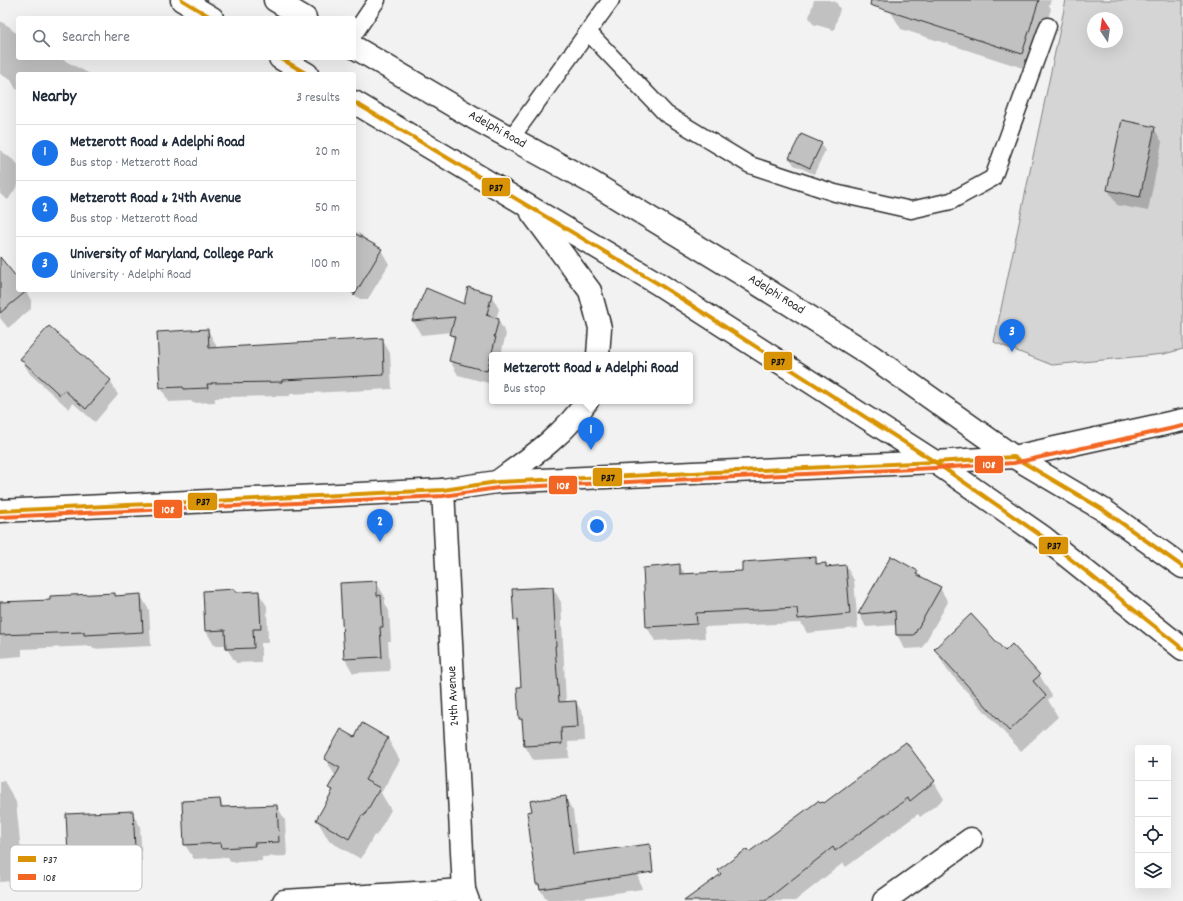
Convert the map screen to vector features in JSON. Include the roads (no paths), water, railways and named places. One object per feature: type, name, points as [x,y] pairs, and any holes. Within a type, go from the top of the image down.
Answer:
[{"type":"main road","points":[[182,0],[209,16]]},
{"type":"main road","points":[[275,0],[302,16]]},
{"type":"main road","name":"Adelphi Road","points":[[356,48],[474,118],[591,182],[756,282],[870,355],[1014,457],[1102,509],[1183,567]]},
{"type":"main road","points":[[283,60],[304,72]]},
{"type":"main road","points":[[356,103],[657,283],[935,462],[1042,537],[1183,649]]},
{"type":"main road","points":[[525,204],[590,291],[600,328],[598,352]]},
{"type":"main road","points":[[497,482],[543,448],[576,416],[585,404]]},
{"type":"main road","points":[[0,511],[443,490],[497,482],[1014,457],[1183,420]]},
{"type":"main road","name":"24th Avenue","points":[[443,490],[466,895]]},
{"type":"main road","points":[[884,901],[970,839]]},
{"type":"main road","points":[[284,901],[466,895]]},
{"type":"lane","points":[[356,31],[377,0]]},
{"type":"lane","points":[[510,138],[611,0]]},
{"type":"lane","points":[[588,32],[666,114],[750,166],[835,193],[911,210],[951,201],[993,178],[1048,26]]},
{"type":"place","name":"University of Maryland, College Park","points":[[1012,352]]},
{"type":"place","name":"Metzerott Road & Adelphi Road","points":[[591,450]]},
{"type":"place","name":"Metzerott Road & 24th Avenue","points":[[380,542]]}]
